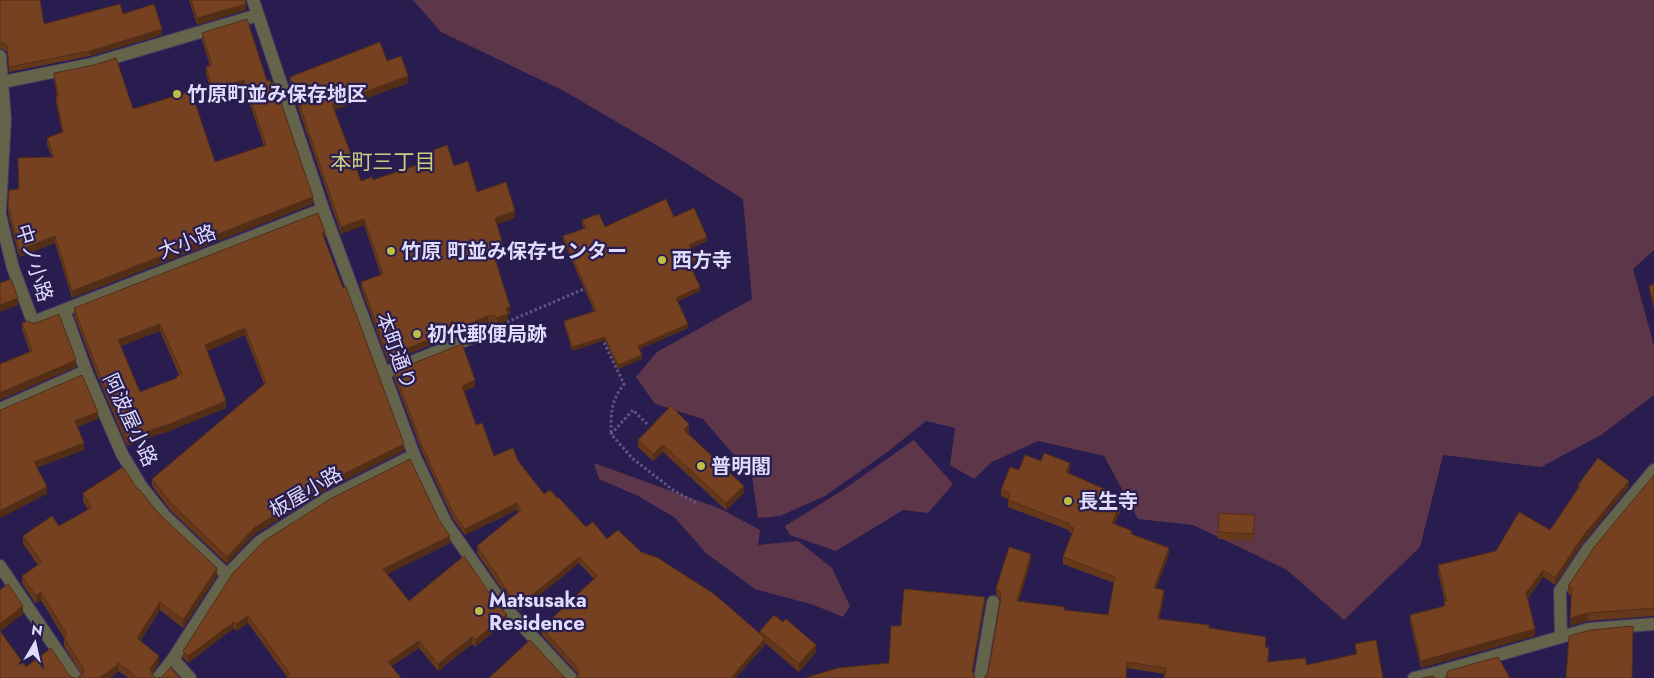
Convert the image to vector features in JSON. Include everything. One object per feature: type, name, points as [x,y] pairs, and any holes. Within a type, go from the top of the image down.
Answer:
[{"type":"street","name":"本町通り","points":[[253,0],[323,209],[414,455],[446,523],[504,606],[571,678]]},
{"type":"street","points":[[3,82],[92,64],[258,14]]},
{"type":"street","name":"中ノ小路","points":[[0,56],[5,119],[0,211]]},
{"type":"street","name":"大小路","points":[[33,322],[323,209]]},
{"type":"street","name":"中ノ小路","points":[[0,215],[14,268],[33,322]]},
{"type":"street","name":"阿波屋小路","points":[[64,310],[86,371],[122,454],[141,486],[164,515],[227,575]]},
{"type":"street","points":[[384,373],[491,330]]},
{"type":"street","points":[[0,409],[86,371]]},
{"type":"street","name":"板屋小路","points":[[158,678],[173,659],[227,575],[259,542],[328,498],[414,455]]},
{"type":"street","points":[[1561,636],[1560,591],[1588,549],[1654,470]]},
{"type":"street","points":[[0,566],[76,678]]},
{"type":"street","points":[[980,678],[993,602]]},
{"type":"street","points":[[1414,678],[1438,675],[1589,629],[1654,624]]},
{"type":"street","points":[[173,659],[190,678]]},
{"type":"path","points":[[491,330],[584,289]]},
{"type":"path","points":[[601,336],[624,384],[618,392],[612,407],[611,434],[632,458],[673,490],[698,504]]},
{"type":"path","points":[[611,434],[633,410],[647,424]]},
{"type":"shaded area","points":[[413,0],[1654,0],[1654,250],[1633,269],[1654,346],[1654,395],[1601,435],[1541,467],[1443,455],[1420,547],[1344,620],[1287,570],[1193,525],[1138,519],[1104,456],[1038,441],[992,462],[974,479],[950,465],[955,428],[926,421],[886,453],[825,496],[780,516],[758,518],[752,476],[703,419],[655,404],[636,377],[657,352],[752,299],[743,199],[564,91],[441,32]]},
{"type":"shaded area","points":[[914,440],[953,484],[928,513],[903,510],[836,551],[790,535],[785,526],[843,490]]},
{"type":"shaded area","points":[[594,463],[721,509],[760,530],[758,545],[798,541],[832,568],[850,606],[843,617],[814,605],[755,589],[707,554],[674,517],[638,496],[599,479]]},
{"type":"building","points":[[0,0],[40,0],[44,24],[120,4],[123,14],[154,4],[162,29],[90,51],[9,67],[7,46],[0,43]]},
{"type":"building","points":[[191,0],[245,0],[246,4],[197,18]]},
{"type":"building","points":[[247,19],[267,81],[274,82],[313,197],[72,291],[55,236],[19,250],[8,206],[9,190],[19,189],[18,158],[54,157],[47,138],[63,132],[54,73],[94,65],[116,58],[133,109],[191,91],[215,162],[266,145],[244,80],[213,90],[206,67],[212,65],[202,33]]},
{"type":"building","points":[[380,42],[387,61],[401,56],[408,76],[332,104],[361,181],[372,177],[373,180],[429,161],[426,153],[447,145],[454,166],[468,161],[477,192],[506,182],[515,211],[495,218],[503,245],[492,249],[510,307],[506,308],[508,314],[497,318],[493,315],[488,316],[388,356],[361,282],[383,274],[364,219],[341,227],[290,77]]},
{"type":"building","points":[[666,199],[674,217],[694,208],[707,237],[689,245],[696,259],[689,263],[700,287],[676,298],[688,324],[638,346],[642,355],[618,365],[605,337],[572,347],[564,321],[596,311],[563,236],[586,228],[582,220],[599,214],[605,227]]},
{"type":"building","points":[[318,213],[325,232],[322,233],[343,288],[346,287],[404,444],[324,484],[254,528],[227,557],[170,502],[152,479],[266,383],[245,328],[205,345],[226,401],[127,439],[74,308]],"holes":[[[160,324],[182,374],[177,376],[177,378],[140,392],[118,340]]]},
{"type":"building","points":[[11,279],[18,298],[0,305],[0,283]]},
{"type":"building","points":[[1654,284],[1654,305],[1649,286]]},
{"type":"building","points":[[59,314],[76,360],[0,393],[0,364],[32,351],[22,323],[28,321],[36,323]]},
{"type":"building","points":[[462,344],[475,380],[462,386],[476,425],[482,423],[494,456],[513,448],[518,461],[544,494],[550,490],[586,527],[593,522],[607,539],[618,530],[641,552],[658,558],[714,594],[765,638],[731,678],[575,678],[579,674],[577,667],[542,628],[597,576],[579,557],[520,605],[510,595],[477,546],[521,510],[517,503],[465,529],[453,513],[422,446],[394,371]]},
{"type":"building","points":[[82,375],[98,412],[75,421],[84,443],[34,462],[47,487],[0,511],[0,410]]},
{"type":"building","name":"普明閣","points":[[671,406],[689,424],[684,430],[744,486],[726,503],[663,445],[653,454],[638,440]]},
{"type":"building","points":[[1044,453],[1070,463],[1066,472],[1111,492],[1108,501],[1120,505],[1112,523],[1132,531],[1131,534],[1169,548],[1154,588],[1164,590],[1158,619],[1209,625],[1209,628],[1266,637],[1265,647],[1269,648],[1267,662],[1305,658],[1307,665],[1357,654],[1355,644],[1376,640],[1383,678],[1164,678],[1166,668],[1127,662],[1126,678],[984,678],[988,673],[1001,597],[1000,592],[996,589],[1009,547],[1031,554],[1017,601],[1065,607],[1064,610],[1108,615],[1115,577],[1063,557],[1074,528],[1069,526],[1070,524],[1008,500],[1010,493],[1001,490],[1010,467],[1019,470],[1025,455],[1041,461]]},
{"type":"building","points":[[1598,458],[1629,481],[1582,537],[1555,578],[1543,570],[1526,593],[1535,629],[1421,661],[1410,615],[1445,606],[1444,601],[1447,601],[1438,565],[1496,551],[1519,512],[1550,530],[1580,486],[1578,485]]},
{"type":"building","points":[[410,459],[439,520],[450,536],[383,569],[409,601],[464,556],[497,604],[507,614],[475,640],[472,637],[438,664],[419,641],[388,662],[401,678],[286,678],[290,674],[248,616],[236,624],[234,622],[188,656],[183,651],[233,573],[264,541],[332,498]]},
{"type":"building","points":[[123,467],[138,490],[158,513],[217,568],[183,620],[160,602],[137,638],[159,656],[150,669],[156,678],[138,678],[118,663],[99,678],[77,678],[83,674],[84,669],[64,638],[67,635],[41,592],[36,596],[22,576],[42,562],[23,536],[52,516],[59,526],[91,508],[83,493]]},
{"type":"building","points":[[1654,475],[1654,608],[1588,613],[1570,618],[1572,588],[1568,586],[1595,546]]},
{"type":"building","points":[[1219,513],[1255,515],[1253,534],[1218,532]]},
{"type":"building","points":[[8,584],[23,606],[0,624],[0,590]]},
{"type":"building","points":[[904,589],[985,597],[972,671],[975,678],[805,678],[838,668],[889,663],[891,626],[901,626]]},
{"type":"building","points":[[774,615],[783,622],[786,619],[816,645],[799,664],[760,631]]},
{"type":"building","points":[[1633,626],[1632,678],[1566,678],[1569,636],[1590,630]]},
{"type":"building","points":[[0,631],[26,667],[51,648],[73,678],[0,678]]},
{"type":"building","points":[[530,640],[565,678],[489,678]]},
{"type":"building","points":[[1498,657],[1510,678],[1445,678],[1448,671]]},
{"type":"building","points":[[172,666],[171,668],[180,678],[161,678]]},
{"type":"place","name":"竹原町並み保存地区","points":[[177,94]]},
{"type":"place","name":"竹原 町並み保存センター","points":[[391,251]]},
{"type":"place","name":"西方寺","points":[[662,260]]},
{"type":"place","name":"初代郵便局跡","points":[[417,334]]},
{"type":"place","name":"普明閣","points":[[701,466]]},
{"type":"place","name":"長生寺","points":[[1068,501]]},
{"type":"place","name":"Matsusaka Residence","points":[[479,611]]},
{"type":"district","name":"本町三丁目","points":[[383,162]]}]
